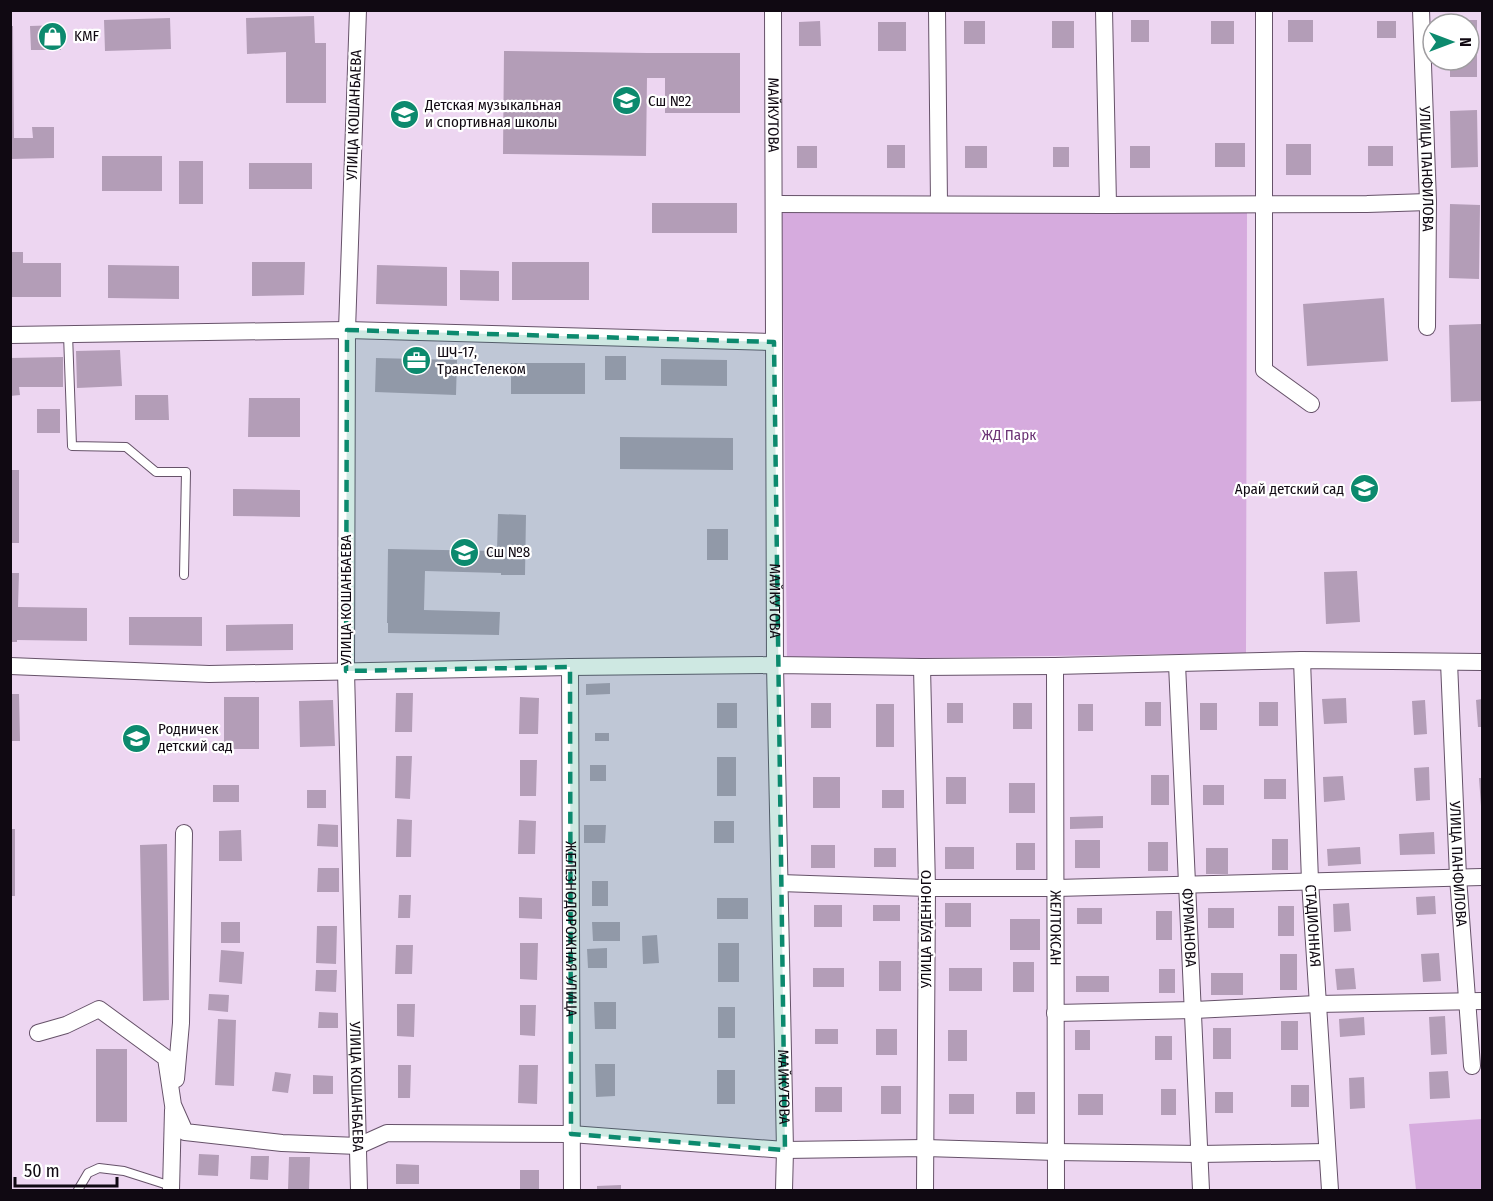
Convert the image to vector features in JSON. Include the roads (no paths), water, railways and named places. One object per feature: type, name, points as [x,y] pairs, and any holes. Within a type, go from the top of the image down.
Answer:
[{"type":"street","name":"УЛИЦА КОШАНБАЕВА","points":[[358,10],[347,330],[346,671],[359,1191]]},
{"type":"street","name":"МАЙКУТОВА","points":[[773,10],[775,666],[784,1191]]},
{"type":"street","points":[[938,10],[939,204]]},
{"type":"street","points":[[1104,10],[1108,205]]},
{"type":"street","points":[[1264,10],[1264,370],[1311,404]]},
{"type":"street","name":"УЛИЦА ПАНФИЛОВА","points":[[1421,10],[1428,202],[1427,327]]},
{"type":"street","points":[[774,204],[1108,205],[1428,202]]},
{"type":"street","points":[[10,335],[347,330],[774,342]]},
{"type":"street","points":[[10,666],[209,674],[570,667],[1055,666],[1302,660],[1482,662]]},
{"type":"street","name":"СТАДИОННАЯ","points":[[1302,660],[1310,881],[1329,1191]]},
{"type":"street","name":"УЛИЦА ПАНФИЛОВА","points":[[1449,662],[1458,877],[1475,1001],[1472,1066]]},
{"type":"street","name":"ФУРМАНОВА","points":[[1177,664],[1201,1191]]},
{"type":"street","name":"ЖЕЛТОКСАН","points":[[1055,666],[1056,1191]]},
{"type":"street","name":"ЖЕЛЕЗНОДОРОЖНАЯ УЛИЦА","points":[[570,667],[572,1191]]},
{"type":"street","name":"УЛИЦА БУДЕННОГО","points":[[922,667],[927,888],[925,1191]]},
{"type":"street","points":[[171,1188],[173,1105],[181,1023],[184,833]]},
{"type":"street","points":[[780,884],[927,888],[1056,888],[1482,877]]},
{"type":"street","points":[[1055,1013],[1475,1001]]},
{"type":"street","points":[[38,1033],[66,1024],[99,1009],[166,1058],[173,1105],[185,1132],[282,1143],[358,1146],[387,1133],[571,1134],[785,1150],[925,1148],[1200,1154],[1326,1152]]},
{"type":"lane","points":[[68,334],[72,446],[126,447],[156,472],[186,472],[184,575]]},
{"type":"lane","points":[[78,1191],[88,1173],[99,1168],[124,1172],[171,1188]]},
{"type":"place","name":"KMF","points":[[53,36]]},
{"type":"place","name":"Сш №2","points":[[627,101]]},
{"type":"place","name":"Детская музыкальная и спортивная школы","points":[[404,114]]},
{"type":"place","name":"ШЧ-17, ТрансТелеком","points":[[416,361]]},
{"type":"place","name":"Арай детский сад","points":[[1365,489]]},
{"type":"place","name":"Сш №8","points":[[465,552]]},
{"type":"place","name":"Родничек детский сад","points":[[137,738]]},
{"type":"park label","name":"ЖД Парк","points":[[1009,435]]}]
